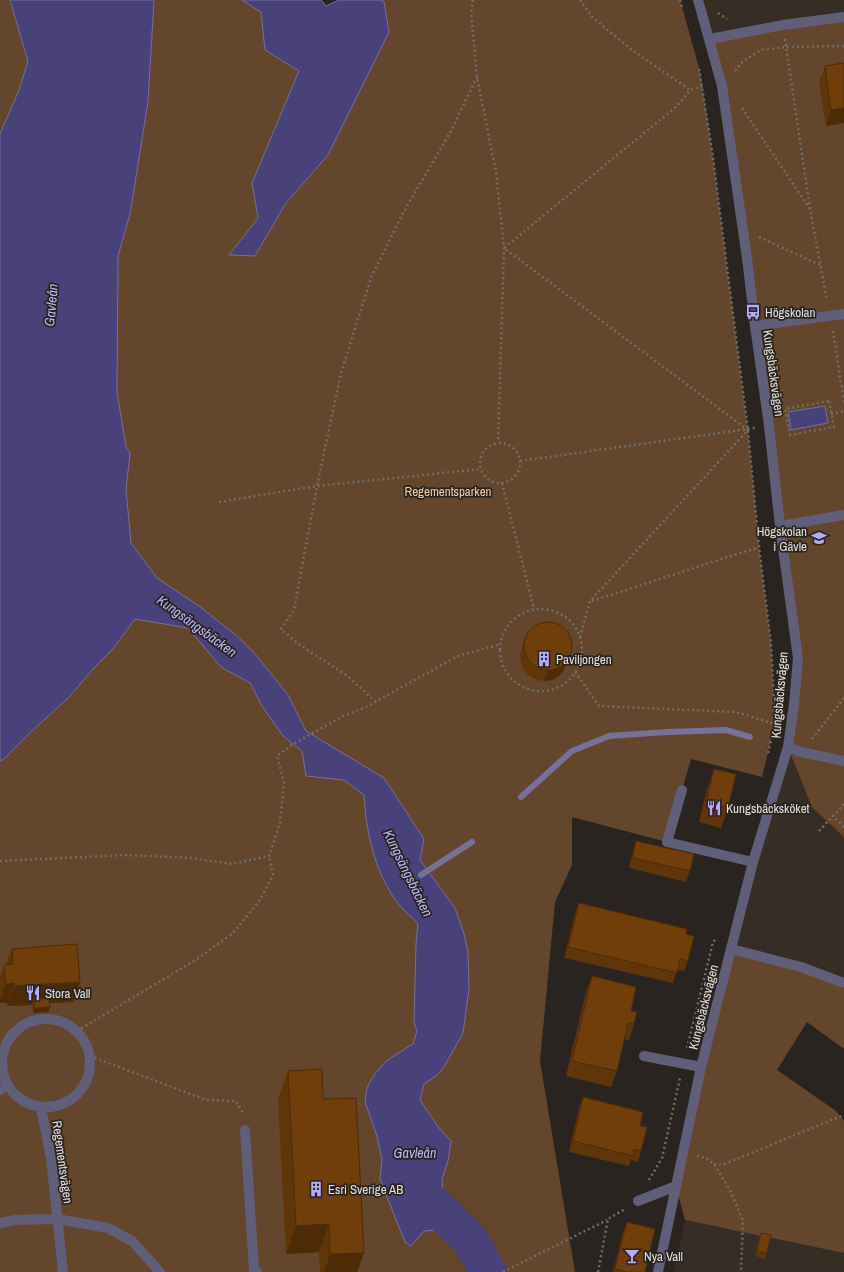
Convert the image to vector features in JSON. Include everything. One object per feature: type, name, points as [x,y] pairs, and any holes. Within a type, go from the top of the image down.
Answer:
[{"type":"street","name":"Kungsbäcksvägen","points":[[658,1272],[701,1068],[753,862],[788,747],[798,658],[780,526],[769,426],[755,326],[726,88],[698,0]]},
{"type":"street","points":[[710,39],[783,24],[844,17]]},
{"type":"street","points":[[755,326],[844,314]]},
{"type":"street","points":[[780,526],[844,515]]},
{"type":"street","points":[[788,747],[801,752],[844,762]]},
{"type":"street","points":[[682,790],[667,842],[753,862]]},
{"type":"street","points":[[731,948],[801,967],[844,983]]},
{"type":"street","points":[[38,1019],[52,1019],[65,1023],[77,1031],[85,1042],[90,1056],[90,1070],[86,1083],[79,1094],[68,1102],[55,1107],[41,1108],[28,1104],[3,1088],[1,1058],[5,1044],[13,1033],[24,1024],[38,1019]]},
{"type":"street","points":[[644,1056],[701,1068]]},
{"type":"street","name":"Regementsvägen","points":[[41,1108],[51,1158],[63,1272]]},
{"type":"street","points":[[245,1130],[254,1270],[257,1272]]},
{"type":"street","points":[[638,1201],[676,1186]]},
{"type":"street","points":[[0,1224],[15,1220],[57,1219]]},
{"type":"street","name":"Regementsvägen","points":[[57,1219],[108,1228],[132,1242],[160,1272]]},
{"type":"path","points":[[473,0],[471,13],[477,77],[496,172],[504,248],[498,442]]},
{"type":"path","points":[[580,0],[592,17],[632,50],[690,90]]},
{"type":"path","points":[[680,0],[684,14]]},
{"type":"path","points":[[783,24],[786,47],[810,209],[726,88],[733,74],[743,61],[761,50],[786,47],[844,46]]},
{"type":"path","points":[[698,64],[712,150],[748,430]]},
{"type":"path","points":[[376,702],[346,675],[297,643],[281,629],[294,610],[317,486],[341,373],[371,278],[403,213],[451,131],[477,77]]},
{"type":"path","points":[[504,248],[677,106],[690,90],[702,86]]},
{"type":"path","points":[[752,234],[821,266]]},
{"type":"path","points":[[504,248],[748,430]]},
{"type":"path","points":[[829,401],[831,414],[834,427],[790,435],[785,409],[829,401]]},
{"type":"path","points":[[831,414],[844,411]]},
{"type":"path","points":[[520,462],[748,430]]},
{"type":"path","points":[[580,637],[590,601],[748,430]]},
{"type":"path","points":[[498,442],[504,443],[515,450],[520,462],[517,473],[508,481],[502,483],[489,480],[484,475],[481,469],[480,457],[492,444],[498,442]]},
{"type":"path","points":[[219,502],[317,486],[481,469]]},
{"type":"path","points":[[502,483],[534,609]]},
{"type":"path","points":[[590,601],[759,546]]},
{"type":"path","points":[[534,609],[545,609],[557,612],[567,618],[575,626],[580,637],[582,649],[581,661],[575,672],[566,683],[554,689],[540,691],[526,688],[515,681],[506,670],[501,658],[501,644],[504,632],[512,621],[522,614],[534,609]]},
{"type":"path","points":[[77,1031],[194,961],[232,934],[260,900],[273,875],[269,856],[280,823],[284,783],[277,756],[293,744],[343,716],[376,702],[458,656],[501,644]]},
{"type":"path","points":[[575,672],[599,706],[736,712],[775,724]]},
{"type":"path","points":[[801,752],[844,698]]},
{"type":"path","points":[[819,830],[844,804]]},
{"type":"path","points":[[832,815],[844,827]]},
{"type":"path","points":[[0,860],[127,855],[192,858],[232,864],[269,856]]},
{"type":"path","points":[[90,1056],[206,1100],[236,1102],[242,1111],[245,1130]]},
{"type":"path","points":[[714,1164],[722,1165],[844,1115]]},
{"type":"path","points":[[683,1152],[706,1158],[714,1164],[730,1190],[743,1221],[741,1270]]},
{"type":"path","points":[[503,1272],[608,1219]]},
{"type":"shaded area","name":"Högskolan i Gävle","points":[[703,0],[844,0],[844,983],[731,949],[818,654]]},
{"type":"shaded area","points":[[685,1220],[844,1253],[844,1272],[674,1272]]},
{"type":"green space","points":[[0,0],[10,0],[28,61],[19,90],[0,134]]},
{"type":"green space","name":"Regementsparken","points":[[154,0],[242,0],[261,12],[265,50],[299,71],[252,183],[258,218],[229,255],[255,256],[286,203],[328,155],[384,2],[381,0],[680,0],[700,71],[712,150],[748,430],[759,547],[771,643],[775,724],[762,777],[691,759],[667,842],[572,817],[572,865],[555,902],[540,1061],[575,1272],[0,1272],[0,761],[4,759],[69,697],[112,650],[152,596],[157,578],[131,543],[126,490],[130,453],[126,447],[117,392],[118,256],[130,214],[148,102]]},
{"type":"green space","name":"Högskolan i Gävle","points":[[844,17],[844,837],[812,807],[788,747],[798,658],[755,326],[710,39]]},
{"type":"green space","points":[[731,949],[844,983],[844,1049],[807,1022],[777,1070],[836,1111],[844,1121],[844,1253],[685,1220],[676,1186]]},
{"type":"water","name":"Gavleån","points":[[10,0],[154,0],[148,102],[130,214],[118,256],[117,392],[126,447],[130,453],[126,490],[131,543],[157,578],[199,606],[237,636],[256,655],[288,695],[306,731],[384,778],[424,839],[420,860],[455,908],[464,934],[468,952],[469,989],[463,1033],[444,1067],[436,1076],[424,1084],[420,1100],[439,1128],[451,1141],[448,1161],[442,1179],[443,1193],[454,1210],[484,1233],[464,1246],[435,1230],[424,1231],[411,1246],[405,1242],[380,1179],[382,1160],[377,1136],[365,1102],[367,1088],[374,1075],[386,1061],[413,1044],[417,1031],[414,1022],[418,923],[404,910],[393,896],[379,870],[367,825],[364,795],[344,780],[306,776],[302,751],[283,736],[262,706],[250,683],[221,667],[188,628],[135,619],[112,650],[69,697],[4,759],[0,761],[0,134],[19,90],[28,61]]},
{"type":"water","points":[[242,0],[321,0],[326,6],[339,0],[381,0],[384,2],[389,32],[328,155],[286,203],[255,256],[229,255],[258,218],[252,183],[299,71],[265,50],[261,12]]},
{"type":"water","points":[[825,406],[828,423],[791,430],[788,412]]},
{"type":"building","points":[[844,63],[844,108],[831,110],[825,66]]},
{"type":"building","name":"Paviljongen","points":[[543,622],[553,622],[565,629],[572,641],[572,651],[565,663],[553,670],[543,670],[535,666],[528,659],[524,651],[524,641],[528,633],[535,626]]},
{"type":"building","points":[[714,769],[736,774],[728,808],[706,802]]},
{"type":"building","points":[[636,841],[694,854],[690,871],[632,858]]},
{"type":"building","points":[[579,903],[687,929],[686,934],[694,936],[688,961],[680,959],[677,973],[568,947]]},
{"type":"building","points":[[77,944],[80,982],[14,986],[14,983],[6,984],[4,965],[13,964],[12,949]]},
{"type":"building","points":[[592,976],[636,987],[631,1011],[637,1012],[634,1024],[628,1023],[617,1071],[572,1061]]},
{"type":"building","points":[[49,998],[50,1007],[35,1008],[34,999]]},
{"type":"building","name":"Esri Sverige AB","points":[[322,1069],[323,1099],[356,1098],[364,1253],[330,1254],[329,1224],[296,1226],[288,1071]]},
{"type":"building","points":[[583,1097],[643,1112],[640,1126],[647,1127],[641,1151],[634,1149],[633,1156],[573,1141]]},
{"type":"building","name":"Nya Vall","points":[[627,1222],[655,1229],[645,1272],[624,1272],[615,1269]]},
{"type":"building","points":[[761,1233],[771,1235],[767,1253],[757,1251]]},
{"type":"waterway","points":[[521,797],[572,751],[609,736],[726,730],[750,737]]},
{"type":"waterway","points":[[421,875],[472,842]]},
{"type":"waterway","name":"Kungsängsbäcken","points":[[434,1204],[471,1241],[488,1272]]},
{"type":"place","name":"Högskolan","points":[[753,312]]},
{"type":"place","name":"Högskolan i Gävle","points":[[819,538]]},
{"type":"place","name":"Paviljongen","points":[[544,659]]},
{"type":"place","name":"Kungsbäcksköket","points":[[714,808]]},
{"type":"place","name":"Stora Vall","points":[[33,993]]},
{"type":"place","name":"Esri Sverige AB","points":[[316,1189]]},
{"type":"place","name":"Nya Vall","points":[[632,1256]]}]
